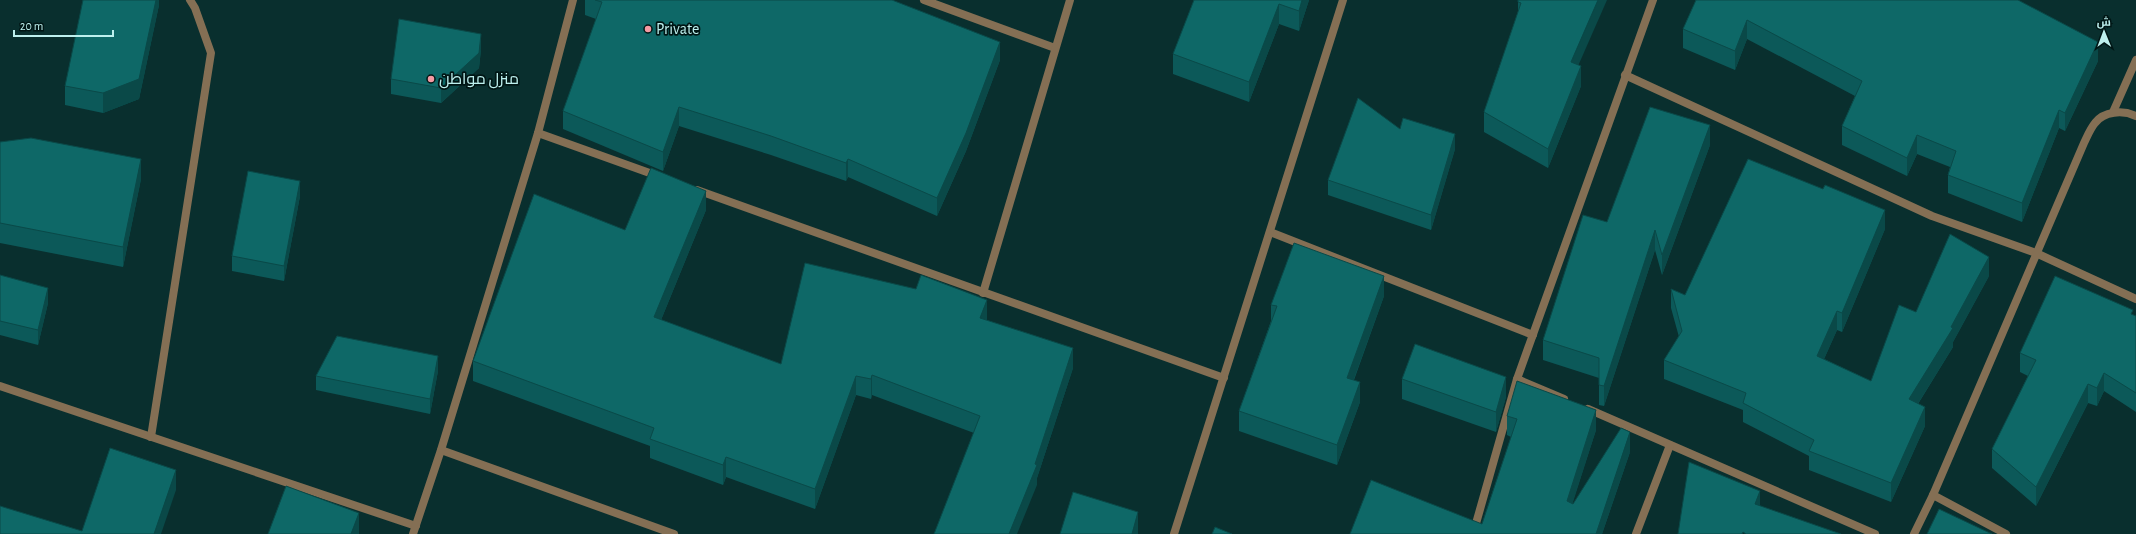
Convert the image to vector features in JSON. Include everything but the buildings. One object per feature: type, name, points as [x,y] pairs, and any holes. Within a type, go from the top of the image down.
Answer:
[{"type":"street","points":[[151,436],[210,53],[195,8],[190,0]]},
{"type":"street","points":[[413,534],[441,450],[538,133],[573,0]]},
{"type":"street","points":[[924,0],[1055,48]]},
{"type":"street","points":[[984,293],[1070,0]]},
{"type":"street","points":[[1174,534],[1343,0]]},
{"type":"street","points":[[1473,534],[1517,379],[1653,0]]},
{"type":"street","points":[[2113,112],[2136,60]]},
{"type":"street","points":[[1625,75],[1932,216],[2036,254],[2136,299]]},
{"type":"street","points":[[1914,534],[1933,495],[2084,143],[2095,122],[2113,112],[2131,113],[2136,116]]},
{"type":"street","points":[[538,133],[669,180]]},
{"type":"street","points":[[692,188],[1224,378]]},
{"type":"street","points":[[1270,232],[1533,335]]},
{"type":"street","points":[[1517,379],[1875,534]]},
{"type":"street","points":[[0,386],[416,526]]},
{"type":"street","points":[[1636,534],[1670,444]]},
{"type":"street","points":[[441,450],[674,534]]},
{"type":"street","points":[[1933,495],[2006,534]]},
{"type":"place","name":"Private","points":[[648,29]]},
{"type":"place","name":"منزل مواطن","points":[[431,79]]}]
